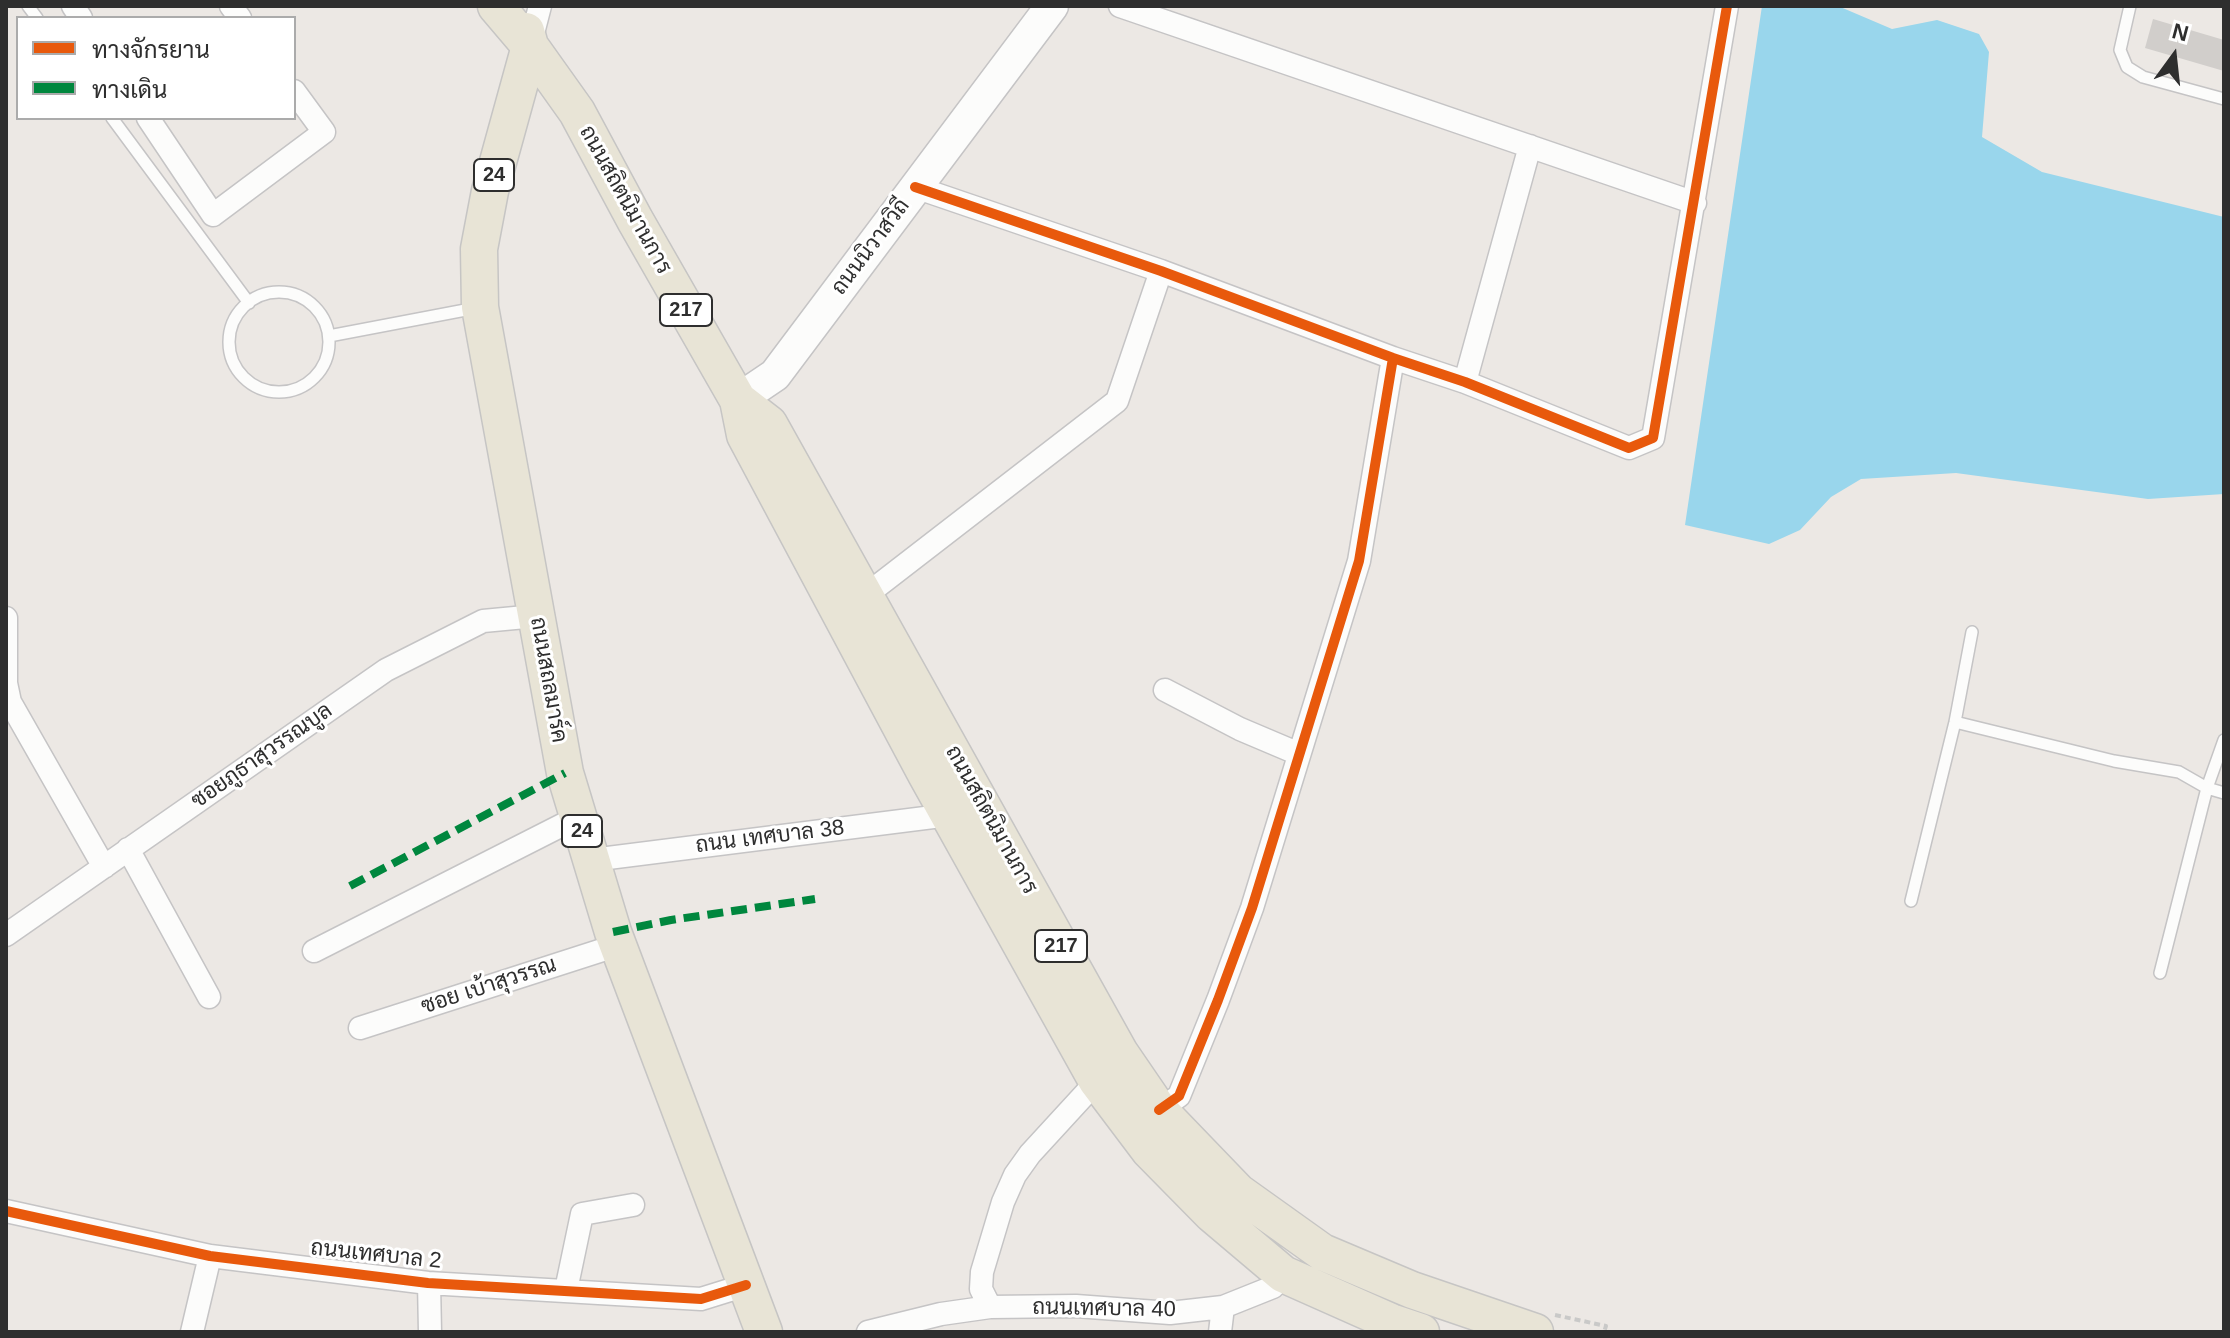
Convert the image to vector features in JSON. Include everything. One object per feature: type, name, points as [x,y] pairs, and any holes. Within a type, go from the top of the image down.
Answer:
[{"type":"main road","name":"ถนนสถิตนิมานการ","points":[[496,6],[530,46],[577,112],[738,400],[745,435],[949,815],[1097,1081],[1149,1150],[1212,1214],[1283,1274],[1391,1322],[1421,1332]]},
{"type":"main road","name":"ถนนสถิตนิมานการ","points":[[520,6],[530,46]]},
{"type":"main road","name":"ถนนนิวาสวิถี","points":[[738,400],[775,375],[1052,6]]},
{"type":"main road","name":"ถนนสถลมาร์ค","points":[[530,46],[490,191],[479,249],[480,307],[536,616],[565,773],[618,945],[764,1332]]},
{"type":"main road","name":"ถนนสถิตนิมานการ","points":[[738,400],[769,424],[1120,1053],[1159,1110],[1238,1192],[1322,1252],[1412,1290],[1535,1332]]},
{"type":"street","name":"ถนนสถลมาร์ค","points":[[530,46],[540,6]]},
{"type":"street","points":[[1120,6],[1695,203]]},
{"type":"street","points":[[915,187],[1161,271],[1465,382],[1629,448],[1653,438],[1727,6]]},
{"type":"street","points":[[149,120],[213,215],[324,132],[296,94]]},
{"type":"street","points":[[1465,382],[1530,146]]},
{"type":"street","points":[[866,595],[1117,401],[1161,271]]},
{"type":"street","points":[[1159,1110],[1179,1096],[1252,908],[1359,561],[1393,358]]},
{"type":"street","name":"ซอยภูธาสุวรรณบูล","points":[[6,935],[386,670],[483,621],[536,616]]},
{"type":"street","points":[[6,618],[6,683],[10,702],[104,867]]},
{"type":"street","points":[[1165,690],[1240,729],[1299,754]]},
{"type":"street","name":"ถนน เทศบาล 38","points":[[592,860],[949,815]]},
{"type":"street","points":[[314,951],[578,817]]},
{"type":"street","points":[[128,849],[209,997]]},
{"type":"street","name":"ซอย เบ้าสุวรรณ","points":[[360,1028],[618,945]]},
{"type":"street","points":[[990,1307],[981,1289],[982,1272],[1003,1202],[1015,1175],[1030,1154],[1097,1081]]},
{"type":"street","points":[[566,1290],[582,1214],[633,1205]]},
{"type":"street","name":"ถนนเทศบาล 2","points":[[6,1211],[210,1256],[429,1283],[701,1299],[746,1285]]},
{"type":"street","points":[[192,1332],[210,1256]]},
{"type":"street","name":"ถนนเทศบาล 40","points":[[868,1332],[941,1314],[990,1307],[1076,1306],[1170,1313],[1223,1307],[1273,1287],[1283,1274]]},
{"type":"street","points":[[429,1283],[430,1332]]},
{"type":"street","points":[[1220,1332],[1223,1307]]},
{"type":"lane","points":[[2130,6],[2120,50],[2127,67],[2143,77],[2224,99]]},
{"type":"lane","points":[[113,120],[249,303]]},
{"type":"lane","points":[[279,292],[309,302],[321,314],[330,346],[325,363],[316,377],[302,387],[277,392],[253,385],[241,374],[229,345],[237,314],[249,303],[263,295],[279,292]]},
{"type":"lane","points":[[329,336],[480,307]]},
{"type":"lane","points":[[1911,901],[1955,722],[1972,632]]},
{"type":"lane","points":[[1955,722],[2114,761],[2179,772],[2207,788],[2224,793]]},
{"type":"lane","points":[[2160,973],[2207,788],[2224,740]]},
{"type":"path","points":[[1571,1319],[1606,1326],[1605,1330]]},
{"type":"water","points":[[1762,6],[1838,6],[1892,29],[1937,20],[1979,34],[1989,52],[1982,137],[2042,172],[2224,217],[2224,494],[2148,499],[1956,473],[1861,479],[1831,497],[1800,530],[1769,544],[1685,525]]},
{"type":"building","points":[[2153,19],[2224,40],[2224,71],[2145,48]]},
{"type":"marked path","points":[[350,886],[565,773]]},
{"type":"marked path","points":[[613,932],[671,920],[815,899]]},
{"type":"cycle path","points":[[915,187],[1161,271],[1465,382],[1629,448],[1653,438],[1727,6]]},
{"type":"cycle path","points":[[1159,1110],[1179,1096],[1252,908],[1359,561],[1393,358]]},
{"type":"cycle path","points":[[6,1211],[210,1256],[428,1283],[701,1299],[746,1285]]}]
